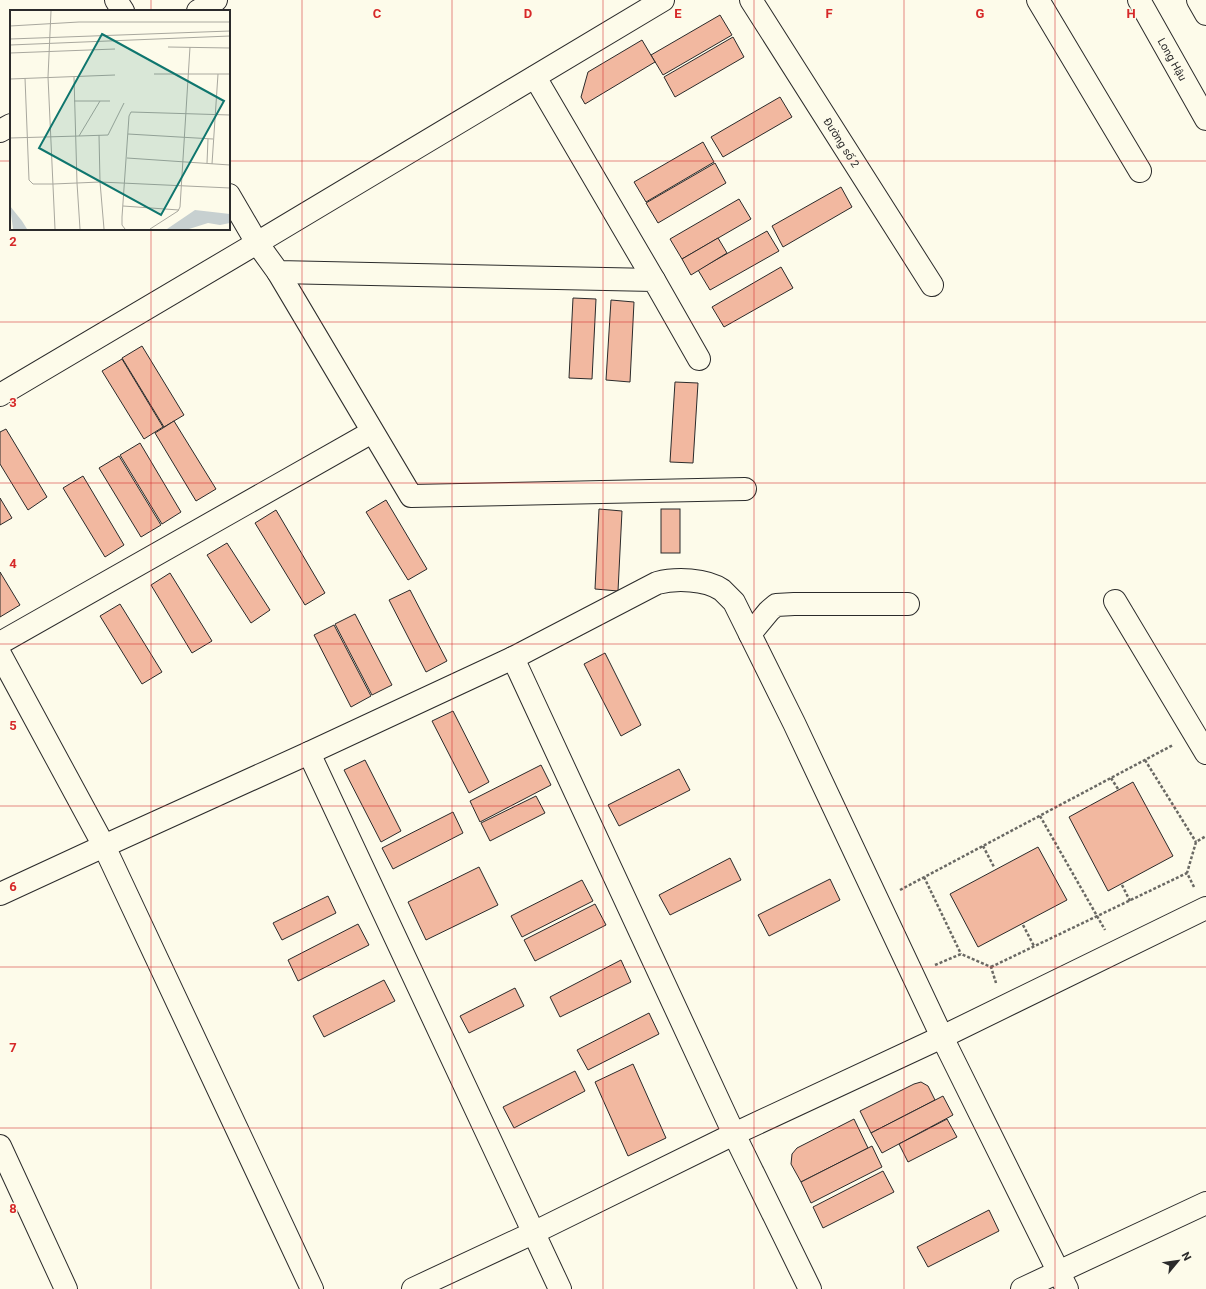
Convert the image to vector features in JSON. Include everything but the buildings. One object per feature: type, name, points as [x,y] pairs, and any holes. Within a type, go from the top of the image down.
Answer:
[{"type":"street","points":[[116,0],[122,10]]},
{"type":"street","points":[[200,10],[216,0]]},
{"type":"street","points":[[0,395],[663,0]]},
{"type":"street","name":"Đường số 2","points":[[751,0],[932,285]]},
{"type":"street","points":[[1038,0],[1140,171]]},
{"type":"street","name":"Long Hậu","points":[[1139,0],[1206,119]]},
{"type":"street","points":[[1198,0],[1206,14]]},
{"type":"street","points":[[535,77],[699,359]]},
{"type":"street","points":[[0,131],[10,126]]},
{"type":"street","points":[[230,197],[257,243],[278,272],[411,496],[745,489]]},
{"type":"street","points":[[278,272],[654,280]]},
{"type":"street","points":[[0,643],[372,432]]},
{"type":"street","points":[[0,894],[513,658],[657,583],[668,580],[681,580],[707,584],[722,590],[734,602],[794,723],[942,1037],[1063,1280]]},
{"type":"street","points":[[1115,601],[1206,753]]},
{"type":"street","points":[[750,634],[769,611],[776,605],[908,604]]},
{"type":"street","points":[[0,654],[104,846],[312,1289]]},
{"type":"street","points":[[513,658],[734,1134],[810,1289]]},
{"type":"street","points":[[309,753],[560,1289]]},
{"type":"street","points":[[413,1289],[533,1233],[734,1134],[942,1037],[1205,909]]},
{"type":"street","points":[[0,1146],[66,1289]]},
{"type":"street","points":[[1022,1289],[1063,1280],[1206,1203]]},
{"type":"path","points":[[878,902],[1194,734]]},
{"type":"path","points":[[1146,760],[1196,842]]},
{"type":"path","points":[[1111,778],[1118,790]]},
{"type":"path","points":[[1040,816],[1117,952]]},
{"type":"path","points":[[1205,909],[1187,873],[1196,842],[1206,836]]},
{"type":"path","points":[[983,846],[994,867]]},
{"type":"path","points":[[991,968],[1187,873]]},
{"type":"path","points":[[924,877],[961,954],[991,968],[1004,1007]]},
{"type":"path","points":[[1122,885],[1130,901]]},
{"type":"path","points":[[1023,925],[1034,946]]},
{"type":"path","points":[[912,974],[961,954]]}]
